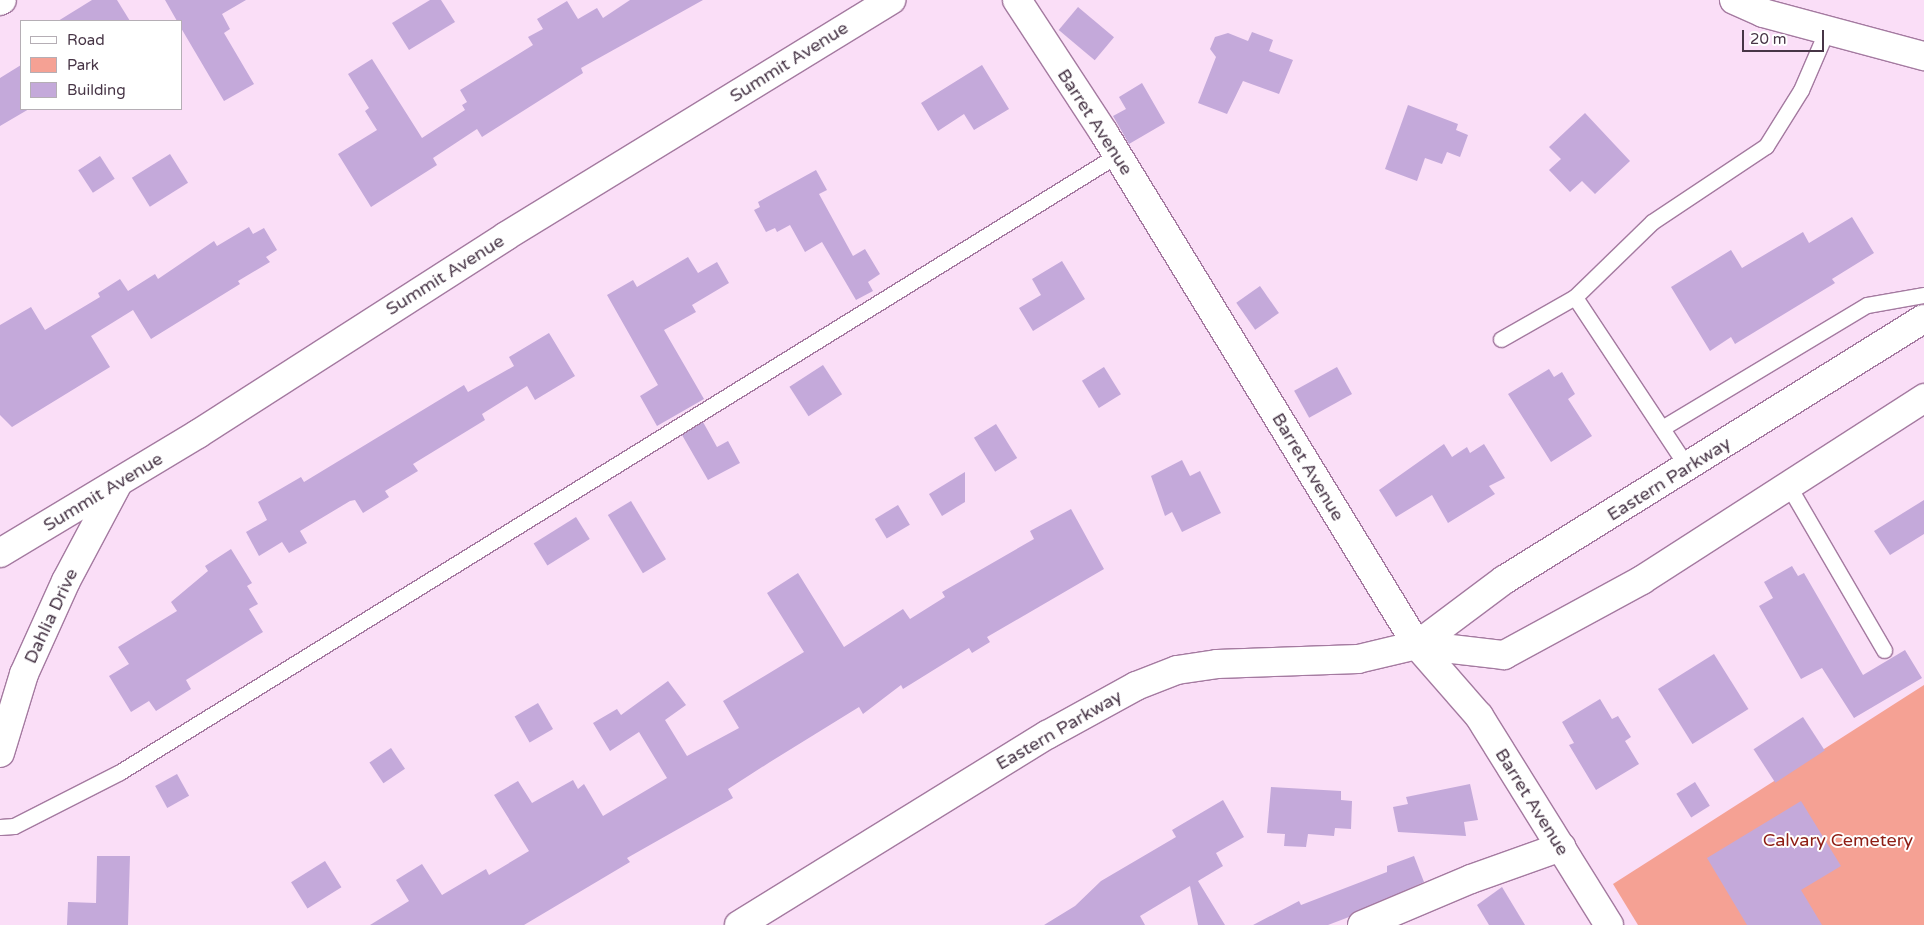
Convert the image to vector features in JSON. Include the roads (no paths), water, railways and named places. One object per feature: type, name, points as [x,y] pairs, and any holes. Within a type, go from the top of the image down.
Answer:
[{"type":"street","name":"Summit Avenue","points":[[0,553],[117,485],[506,236],[891,0]]},
{"type":"street","name":"Barret Avenue","points":[[1017,0],[1117,155],[1418,646],[1479,716],[1609,925]]},
{"type":"street","points":[[1734,0],[1763,13],[1924,56]]},
{"type":"street","name":"Eastern Parkway","points":[[1418,646],[1498,584],[1688,468],[1924,319]]},
{"type":"street","name":"Eastern Parkway","points":[[739,925],[1047,735],[1136,686],[1177,670],[1216,664],[1358,659],[1418,646],[1504,655],[1642,580],[1924,398]]},
{"type":"street","name":"Dahlia Drive","points":[[0,753],[24,674],[66,581],[117,485]]},
{"type":"street","points":[[1362,925],[1471,879],[1561,847]]},
{"type":"lane","points":[[1501,339],[1575,297],[1652,222],[1766,146],[1802,90],[1827,30]]},
{"type":"lane","points":[[0,827],[14,826],[120,772],[1117,155]]},
{"type":"lane","points":[[1662,428],[1867,306],[1924,295]]},
{"type":"lane","points":[[1575,297],[1688,468]]},
{"type":"lane","points":[[1788,485],[1884,650]]},
{"type":"park label","name":"Calvary Cemetery","points":[[1838,840]]}]
